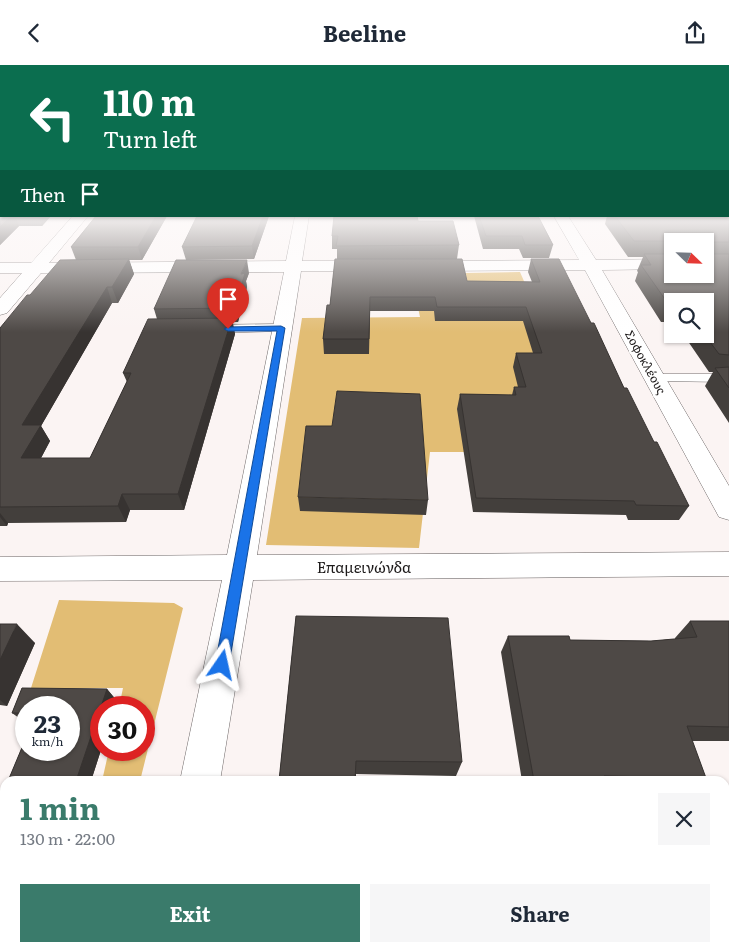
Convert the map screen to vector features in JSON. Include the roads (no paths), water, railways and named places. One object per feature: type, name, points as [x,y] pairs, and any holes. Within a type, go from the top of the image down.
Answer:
[{"type":"street","points":[[0,309],[52,249]]},
{"type":"street","points":[[201,776],[240,567],[295,249]]},
{"type":"street","name":"Σοφοκλέους","points":[[582,249],[729,510]]},
{"type":"street","points":[[412,266],[664,264]]},
{"type":"street","points":[[0,268],[392,266]]},
{"type":"street","name":"Επαμεινώνδα","points":[[0,569],[729,564]]},
{"type":"lane","points":[[198,329],[281,328]]},
{"type":"lane","points":[[655,378],[729,378]]}]
